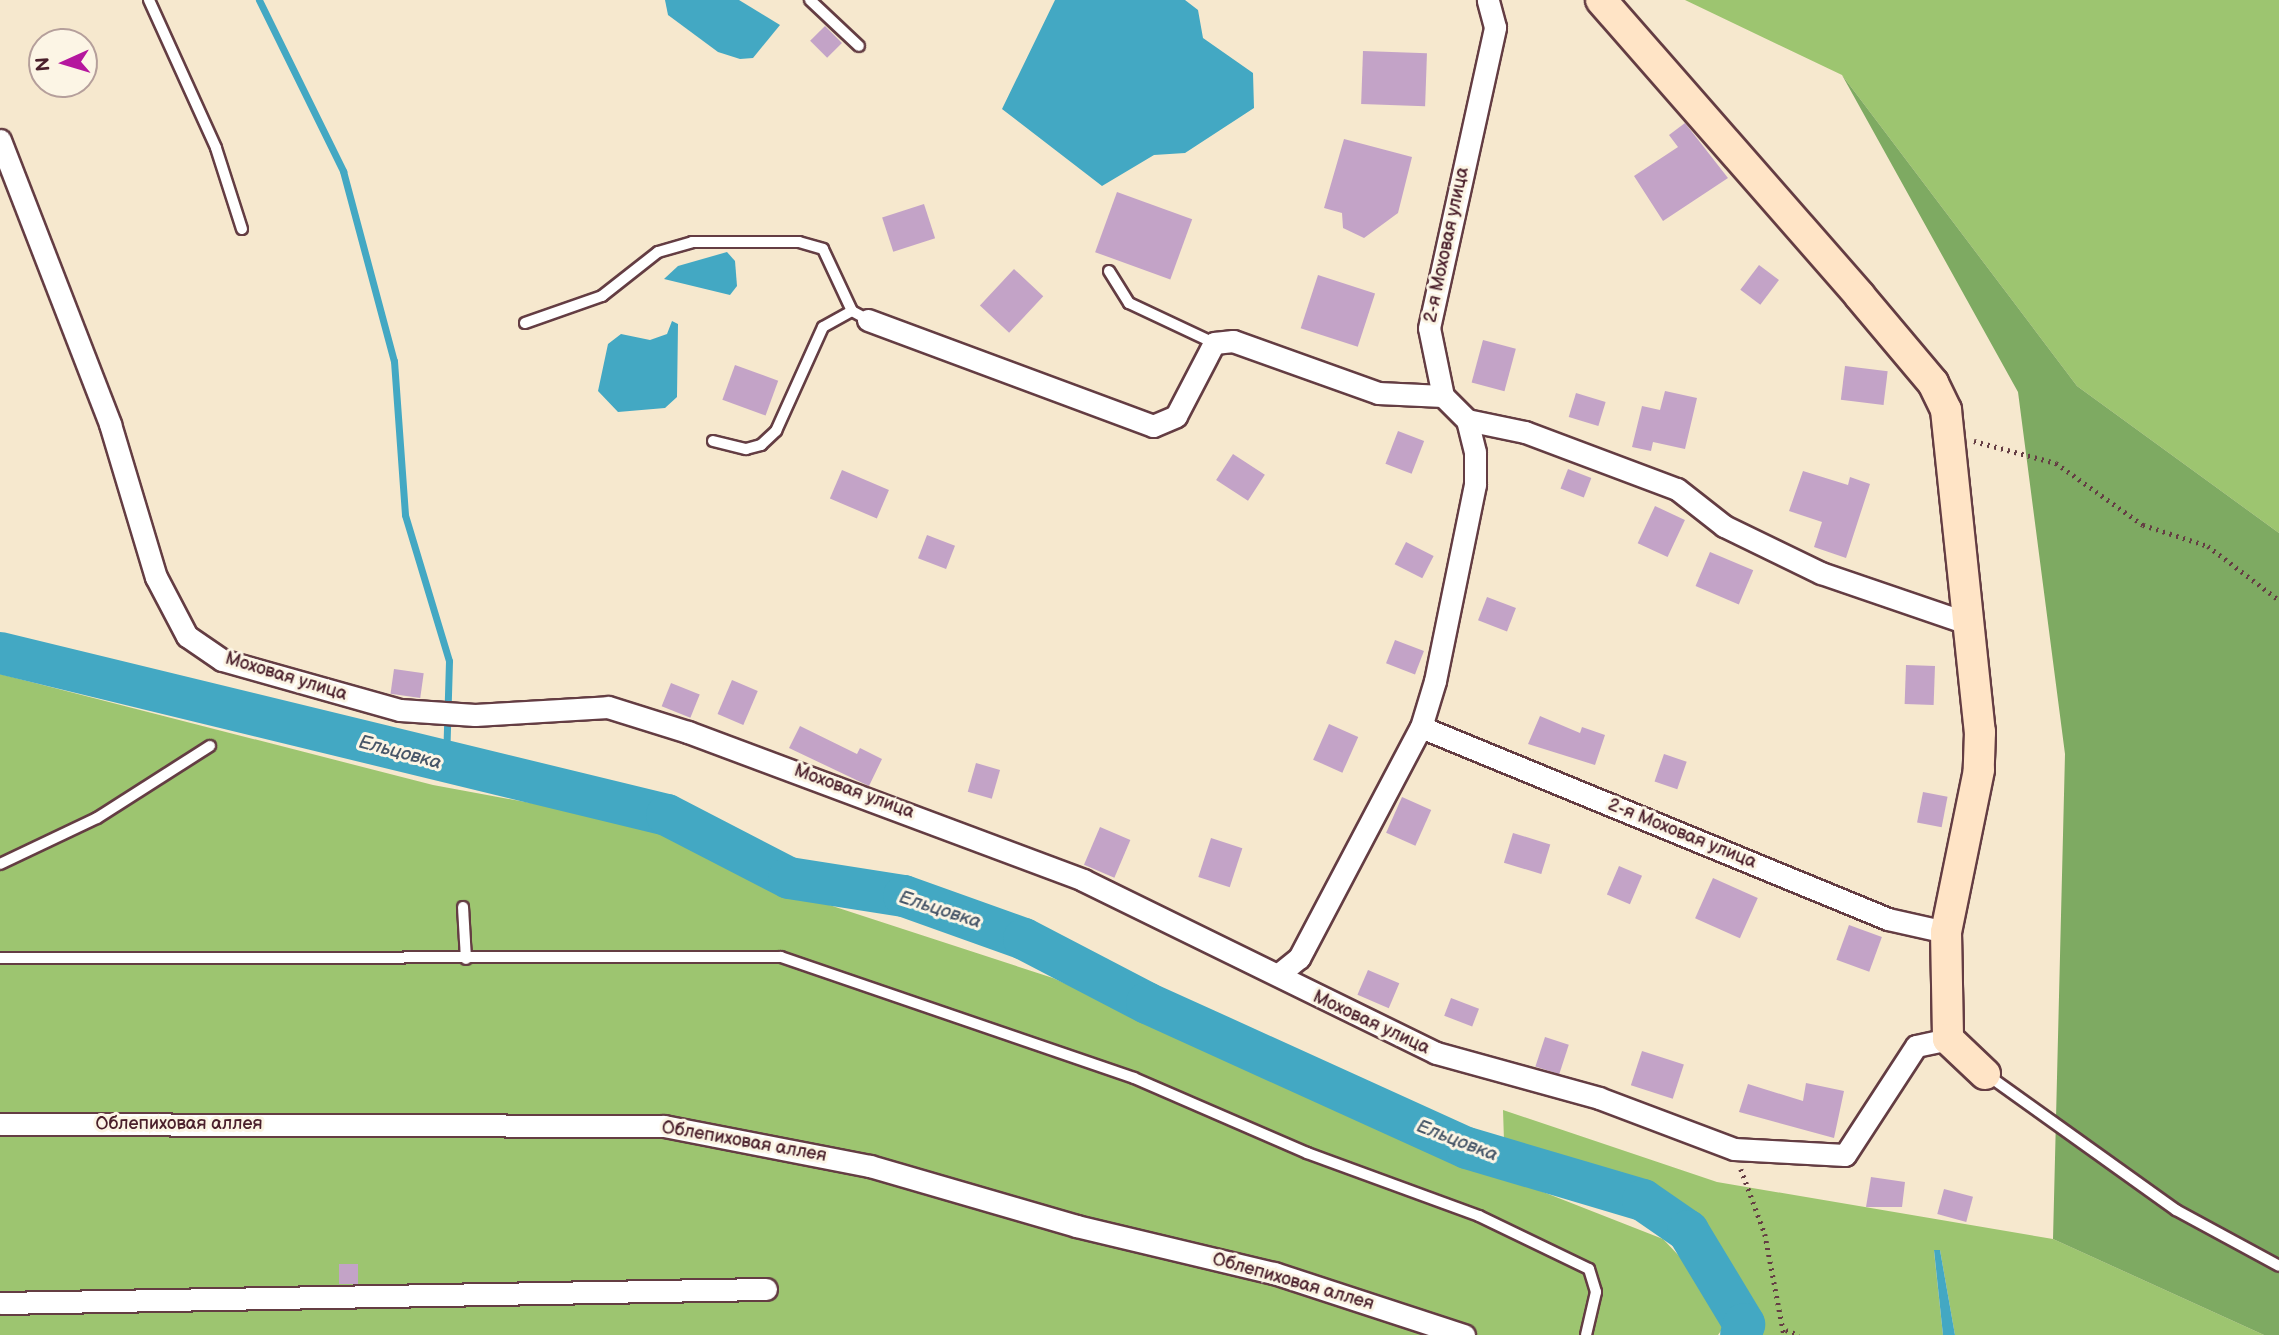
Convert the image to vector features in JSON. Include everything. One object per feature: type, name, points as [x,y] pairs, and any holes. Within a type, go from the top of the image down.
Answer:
[{"type":"street","name":"2-я Моховая улица","points":[[1443,396],[1429,327],[1495,27],[1488,0]]},
{"type":"street","points":[[1601,0],[1933,383],[1952,436],[1979,770],[1946,932],[1948,1039],[1985,1074]]},
{"type":"street","name":"Моховая улица","points":[[0,139],[110,424],[156,577],[187,636],[222,660],[400,710],[475,715],[608,707],[998,844],[1279,974],[1306,993],[1436,1053],[1599,1098],[1734,1149],[1845,1155],[1916,1046],[1948,1039]]},
{"type":"street","points":[[860,316],[1153,426],[1176,416],[1214,343],[1233,341],[1378,394],[1443,396],[1467,420],[1525,432],[1677,489],[1724,526],[1821,573],[1969,624]]},
{"type":"street","points":[[1279,974],[1299,958],[1421,727],[1475,484],[1467,420]]},
{"type":"street","name":"2-я Моховая улица","points":[[1421,727],[1888,919],[1946,932]]},
{"type":"street","name":"Облепиховая аллея","points":[[0,1124],[664,1126],[870,1166],[1076,1226],[1274,1273],[1464,1335]]},
{"type":"street","points":[[0,1303],[766,1289]]},
{"type":"lane","points":[[149,0],[216,148],[242,229]]},
{"type":"lane","points":[[810,0],[859,46]]},
{"type":"lane","points":[[525,323],[602,296],[658,252],[692,242],[799,242],[823,249],[860,316],[823,327],[776,431],[761,445],[746,449],[713,441]]},
{"type":"lane","points":[[1109,271],[1129,303],[1214,343]]},
{"type":"lane","points":[[0,864],[97,818],[210,746]]},
{"type":"lane","points":[[463,906],[466,959]]},
{"type":"lane","points":[[0,958],[781,957],[1135,1078],[1307,1153],[1479,1216],[1589,1269],[1596,1292],[1586,1335]]},
{"type":"lane","points":[[1985,1074],[2176,1210],[2279,1266]]},
{"type":"path","points":[[1952,436],[2056,463],[2143,525],[2208,546],[2279,600]]},
{"type":"path","points":[[1734,1149],[1765,1234],[1785,1332],[1799,1335]]},
{"type":"green space","points":[[1685,0],[2279,0],[2279,533],[2077,386],[1842,75]]},
{"type":"green space","points":[[1842,75],[2077,386],[2279,533],[2279,1335],[2264,1335],[2053,1239],[2065,754],[2018,392]]},
{"type":"green space","points":[[0,674],[433,785],[650,825],[771,886],[1053,978],[1416,1142],[1663,1239],[1698,1276],[1723,1328],[1718,1335],[0,1335]]},
{"type":"green space","points":[[1503,1110],[1717,1182],[2053,1239],[2264,1335],[1955,1335],[1940,1250],[1934,1251],[1943,1335],[1733,1335],[1718,1287],[1640,1203],[1504,1141]]},
{"type":"water","points":[[665,0],[739,0],[780,25],[753,58],[740,59],[718,52],[668,15]]},
{"type":"water","points":[[1055,0],[1185,0],[1198,10],[1203,38],[1253,73],[1254,108],[1185,153],[1154,155],[1102,186],[1002,109]]},
{"type":"water","points":[[727,252],[735,261],[737,286],[730,295],[664,279],[678,266]]},
{"type":"water","points":[[672,321],[678,324],[677,397],[665,408],[618,412],[598,391],[608,344],[621,334],[650,340],[667,334]]},
{"type":"water","points":[[1934,1250],[1940,1250],[1955,1335],[1943,1335]]},
{"type":"building","points":[[825,26],[842,43],[827,58],[810,41]]},
{"type":"building","points":[[1363,51],[1427,53],[1425,106],[1361,104]]},
{"type":"building","points":[[1685,123],[1728,178],[1663,221],[1634,176],[1678,147],[1669,135]]},
{"type":"building","points":[[1344,139],[1412,157],[1398,213],[1364,238],[1343,228],[1342,213],[1324,208]]},
{"type":"building","points":[[1117,192],[1192,219],[1170,280],[1095,252]]},
{"type":"building","points":[[924,204],[935,238],[893,252],[882,218]]},
{"type":"building","points":[[1759,265],[1779,280],[1760,305],[1740,290]]},
{"type":"building","points":[[1014,269],[1043,296],[1009,333],[980,306]]},
{"type":"building","points":[[1318,275],[1375,294],[1358,347],[1301,328]]},
{"type":"building","points":[[1483,340],[1516,349],[1504,391],[1472,383]]},
{"type":"building","points":[[735,365],[778,381],[766,416],[722,400]]},
{"type":"building","points":[[1845,366],[1888,371],[1884,405],[1841,400]]},
{"type":"building","points":[[1665,391],[1697,398],[1685,449],[1653,442],[1651,451],[1632,447],[1642,406],[1660,410]]},
{"type":"building","points":[[1576,393],[1606,402],[1598,426],[1569,417]]},
{"type":"building","points":[[1398,431],[1424,441],[1412,474],[1385,464]]},
{"type":"building","points":[[1233,454],[1265,475],[1248,501],[1216,480]]},
{"type":"building","points":[[1568,469],[1591,478],[1584,498],[1560,489]]},
{"type":"building","points":[[842,470],[889,490],[877,518],[830,499]]},
{"type":"building","points":[[1803,471],[1848,485],[1850,477],[1870,484],[1846,558],[1814,547],[1822,522],[1789,511]]},
{"type":"building","points":[[1655,506],[1685,520],[1668,557],[1638,543]]},
{"type":"building","points":[[927,535],[955,546],[946,569],[918,558]]},
{"type":"building","points":[[1406,542],[1434,556],[1422,578],[1395,564]]},
{"type":"building","points":[[1710,552],[1753,570],[1739,604],[1696,586]]},
{"type":"building","points":[[1487,597],[1516,608],[1507,631],[1478,620]]},
{"type":"building","points":[[1395,640],[1424,651],[1415,674],[1386,663]]},
{"type":"building","points":[[1906,665],[1935,666],[1934,705],[1905,704]]},
{"type":"building","points":[[394,669],[424,673],[420,698],[391,694]]},
{"type":"building","points":[[732,680],[758,691],[743,725],[718,714]]},
{"type":"building","points":[[671,683],[700,695],[690,718],[662,706]]},
{"type":"building","points":[[1540,716],[1580,733],[1582,727],[1605,735],[1595,765],[1528,744]]},
{"type":"building","points":[[1329,724],[1358,737],[1342,773],[1313,760]]},
{"type":"building","points":[[800,726],[857,754],[860,748],[882,759],[869,786],[789,748]]},
{"type":"building","points":[[1664,754],[1687,762],[1677,789],[1655,781]]},
{"type":"building","points":[[976,763],[1000,770],[992,799],[968,792]]},
{"type":"building","points":[[1923,792],[1948,797],[1942,827],[1917,822]]},
{"type":"building","points":[[1402,797],[1431,810],[1415,846],[1386,833]]},
{"type":"building","points":[[1100,827],[1130,840],[1114,878],[1084,865]]},
{"type":"building","points":[[1513,833],[1550,844],[1541,874],[1504,863]]},
{"type":"building","points":[[1211,838],[1242,848],[1230,887],[1198,877]]},
{"type":"building","points":[[1619,866],[1642,876],[1630,904],[1607,895]]},
{"type":"building","points":[[1713,878],[1758,898],[1740,938],[1695,918]]},
{"type":"building","points":[[1849,925],[1882,937],[1869,972],[1836,960]]},
{"type":"building","points":[[1368,970],[1399,983],[1389,1008],[1357,995]]},
{"type":"building","points":[[1451,998],[1479,1009],[1472,1026],[1444,1016]]},
{"type":"building","points":[[1545,1037],[1569,1045],[1559,1074],[1535,1066]]},
{"type":"building","points":[[1642,1051],[1684,1065],[1673,1099],[1631,1085]]},
{"type":"building","points":[[1806,1083],[1844,1091],[1834,1138],[1739,1112],[1748,1084],[1803,1101]]},
{"type":"building","points":[[1871,1177],[1905,1182],[1902,1207],[1866,1207]]},
{"type":"building","points":[[1944,1189],[1973,1197],[1966,1222],[1937,1214]]},
{"type":"building","points":[[339,1264],[358,1264],[358,1284],[339,1284]]},
{"type":"waterway","points":[[259,0],[343,171],[394,361],[405,515],[449,661],[446,765]]},
{"type":"waterway","name":"Ельцовка","points":[[0,653],[667,815],[789,878],[904,896],[1024,939],[1147,1003],[1467,1148],[1643,1200],[1688,1231],[1744,1324],[1741,1335]]}]
